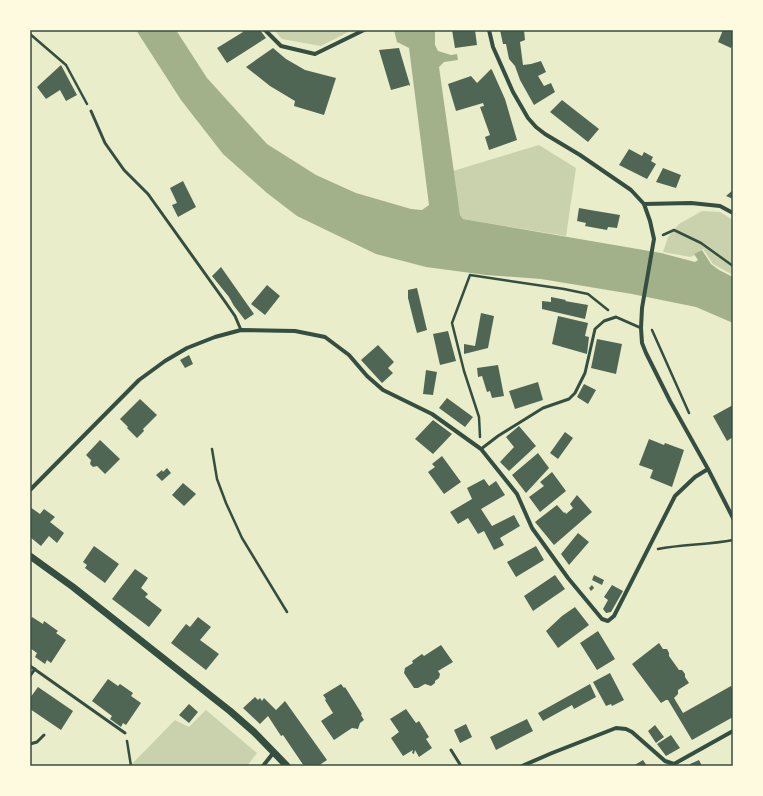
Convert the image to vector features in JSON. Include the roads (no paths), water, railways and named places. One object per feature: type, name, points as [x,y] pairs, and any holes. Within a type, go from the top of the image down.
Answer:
[{"type":"street","points":[[265,30],[281,46],[315,54],[364,30]]},
{"type":"street","points":[[489,30],[493,47],[513,92],[528,118],[536,127],[631,190],[644,204],[650,220],[654,239],[642,308],[642,343],[670,401],[733,518]]},
{"type":"street","points":[[644,204],[706,204],[720,206],[733,213]]},
{"type":"street","points":[[30,490],[139,380],[188,348],[215,337],[241,330],[295,331],[325,337],[349,355],[367,376],[383,390],[432,414],[480,449],[517,494],[532,528],[568,578],[602,619],[608,621],[614,616],[675,496],[695,477],[708,470]]},
{"type":"street","points":[[31,559],[72,587],[230,711],[254,732],[287,766]]},
{"type":"street","points":[[522,766],[616,728],[626,729],[632,732],[665,761],[674,764],[733,731]]},
{"type":"street","points":[[263,766],[274,752]]},
{"type":"lane","points":[[90,111],[105,143],[124,170],[148,194],[235,316],[241,330]]},
{"type":"lane","points":[[480,449],[543,408],[569,399],[575,393],[585,373],[595,328],[604,321],[616,317],[641,328]]},
{"type":"lane","points":[[30,666],[125,733]]},
{"type":"lane","points":[[30,676],[35,669]]},
{"type":"lane","points":[[30,744],[37,742],[44,735]]},
{"type":"lane","points":[[451,750],[461,766]]}]
